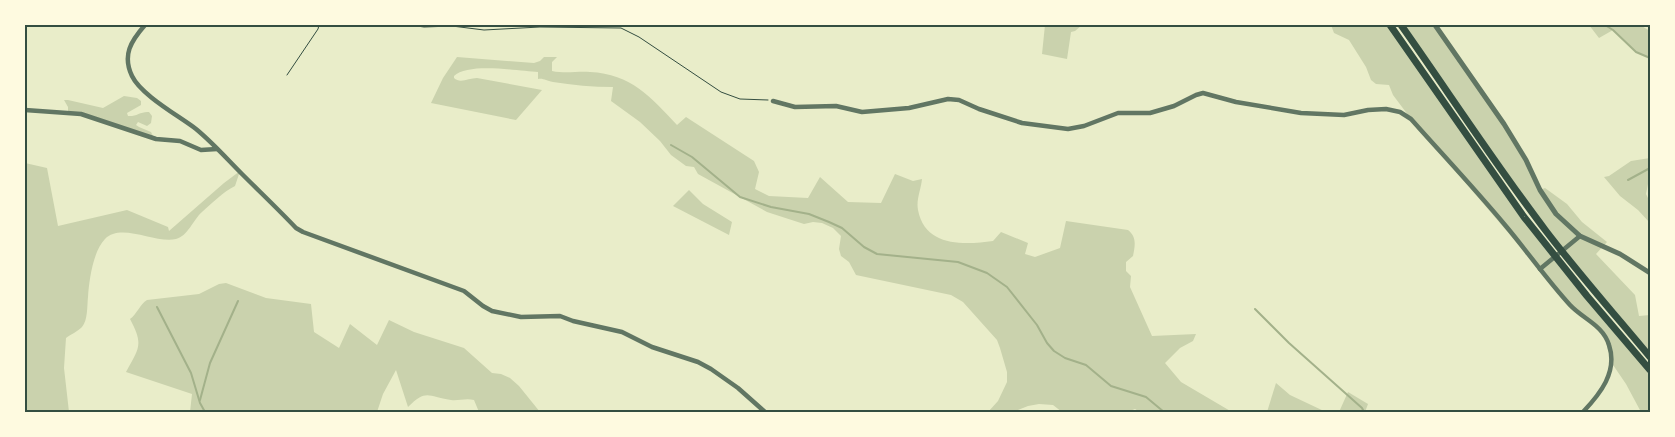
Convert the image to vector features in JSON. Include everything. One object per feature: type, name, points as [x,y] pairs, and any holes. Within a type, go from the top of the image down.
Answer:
[{"type":"highway","points":[[1390,25],[1524,217],[1587,296],[1650,370]]},
{"type":"highway","points":[[1401,25],[1483,145],[1546,231],[1579,274],[1650,357]]},
{"type":"street","points":[[144,25],[131,43],[128,51],[132,77],[143,90],[196,129],[217,148],[296,228],[464,291],[492,311],[521,317],[560,316],[573,321],[622,332],[652,347],[698,362],[711,369],[744,393],[765,412]]},
{"type":"street","points":[[1436,25],[1504,124],[1526,160],[1540,190],[1556,214],[1580,236],[1620,254],[1650,273]]},
{"type":"street","points":[[773,101],[795,107],[836,106],[862,112],[909,108],[948,99],[959,100],[979,109],[1022,123],[1068,129],[1084,126],[1118,113],[1150,113],[1174,106],[1203,93],[1236,102],[1301,113],[1344,115],[1368,110],[1386,109],[1400,112],[1412,119],[1471,185],[1542,267],[1571,306],[1595,324],[1604,334],[1610,346],[1610,374],[1598,396],[1582,412]]},
{"type":"street","points":[[25,110],[81,114],[156,139],[180,141],[202,150],[217,148]]},
{"type":"street","points":[[1542,267],[1580,236]]},
{"type":"path","points":[[287,76],[318,30],[319,25]]},
{"type":"path","points":[[410,25],[424,28],[452,26],[484,30],[540,27],[621,28],[639,36],[721,92],[740,99],[773,101]]},
{"type":"green space","points":[[1045,25],[1082,25],[1071,32],[1067,59],[1042,54]]},
{"type":"green space","points":[[1331,25],[1390,25],[1524,217],[1650,370],[1650,412],[1641,412],[1626,384],[1611,362],[1604,334],[1571,306],[1411,119],[1393,95],[1389,85],[1376,84],[1371,80],[1366,67],[1349,40],[1334,33]]},
{"type":"green space","points":[[1401,25],[1435,25],[1504,124],[1540,190],[1545,188],[1567,204],[1582,222],[1607,242],[1596,254],[1635,295],[1639,316],[1650,315],[1650,357],[1579,273]]},
{"type":"green space","points":[[1589,25],[1640,25],[1650,31],[1650,58],[1636,52],[1613,30],[1599,38]]},
{"type":"green space","points":[[457,57],[534,63],[544,57],[557,57],[552,62],[552,71],[604,74],[629,82],[649,96],[677,125],[686,117],[754,161],[759,172],[755,189],[769,196],[808,198],[820,177],[848,202],[881,203],[895,174],[913,181],[922,179],[918,198],[918,210],[922,222],[937,237],[958,243],[970,243],[993,241],[1001,232],[1028,243],[1025,254],[1035,257],[1060,248],[1066,221],[1128,230],[1133,236],[1135,245],[1133,256],[1126,262],[1126,271],[1131,276],[1130,287],[1152,336],[1196,334],[1193,341],[1180,348],[1165,363],[1181,382],[1232,412],[1140,412],[1135,409],[1127,412],[1062,412],[1053,405],[1039,404],[1013,412],[988,412],[998,401],[1007,382],[1007,372],[997,340],[963,302],[951,295],[856,275],[849,262],[841,256],[839,249],[841,236],[833,228],[822,223],[804,224],[767,212],[698,174],[694,167],[686,166],[671,155],[660,141],[640,122],[611,101],[613,87],[551,82],[538,79],[538,72],[507,69],[470,69],[461,72],[454,76],[454,78],[462,81],[477,78],[542,90],[516,120],[431,103],[443,78]]},
{"type":"green space","points":[[124,96],[137,98],[141,101],[141,105],[127,113],[128,116],[149,112],[152,116],[151,123],[147,126],[138,122],[136,125],[151,132],[154,138],[81,114],[68,113],[68,107],[64,100],[103,108]]},
{"type":"green space","points":[[1650,158],[1650,183],[1648,184],[1646,194],[1650,202],[1650,223],[1638,210],[1620,196],[1604,177],[1609,176],[1631,161]]},
{"type":"green space","points":[[25,163],[47,168],[58,226],[127,210],[168,227],[169,231],[240,171],[235,186],[222,194],[202,212],[184,235],[168,240],[120,233],[112,234],[101,244],[97,251],[91,275],[85,321],[82,327],[66,338],[64,368],[69,412],[25,412]]},
{"type":"green space","points":[[689,190],[703,204],[732,222],[729,235],[673,206]]},
{"type":"green space","points":[[226,283],[266,298],[311,304],[314,332],[339,348],[350,324],[377,345],[389,320],[414,332],[464,348],[492,373],[510,378],[540,412],[479,412],[474,400],[451,400],[428,395],[420,397],[408,407],[396,370],[383,394],[377,412],[190,412],[192,394],[126,372],[137,352],[138,346],[137,335],[130,319],[140,306],[147,300],[199,294],[219,284]]},
{"type":"green space","points":[[1276,383],[1290,395],[1326,412],[1267,412]]},
{"type":"green space","points":[[1348,392],[1368,404],[1365,412],[1339,412]]},
{"type":"waterway","points":[[1605,25],[1636,52],[1650,58]]},
{"type":"waterway","points":[[671,145],[692,157],[740,197],[771,207],[809,214],[829,222],[842,228],[864,247],[877,254],[958,262],[987,273],[1007,287],[1037,325],[1054,351],[1065,358],[1086,365],[1111,386],[1146,397],[1164,412]]},
{"type":"waterway","points":[[1628,180],[1650,168]]},
{"type":"waterway","points":[[200,400],[210,363],[238,301]]},
{"type":"waterway","points":[[157,307],[191,373],[200,403],[205,412]]},
{"type":"waterway","points":[[1255,309],[1289,343],[1362,408],[1364,412]]}]
